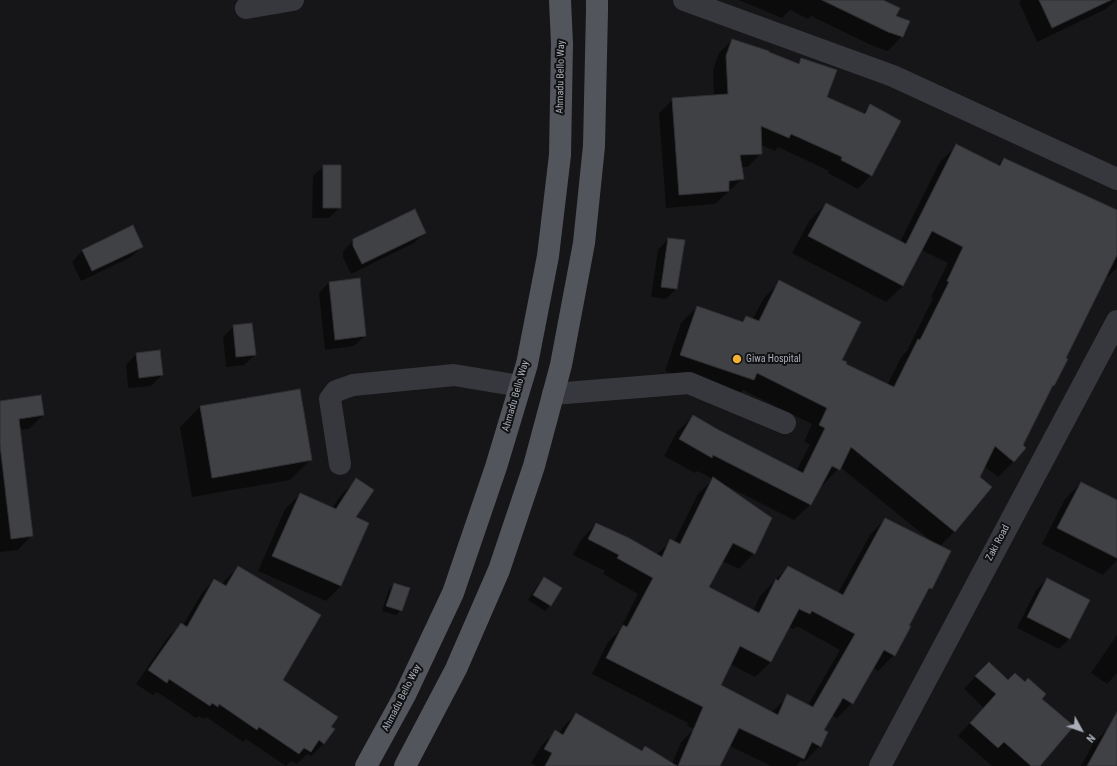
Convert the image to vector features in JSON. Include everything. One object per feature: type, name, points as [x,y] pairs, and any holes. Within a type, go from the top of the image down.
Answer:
[{"type":"main road","name":"Ahmadu Bello Way","points":[[366,766],[405,696],[453,594],[496,466],[527,364],[548,256],[560,155],[562,44],[560,0]]},
{"type":"main road","points":[[405,766],[456,669],[499,570],[534,466],[561,365],[584,242],[594,146],[598,11],[596,0]]},
{"type":"street","points":[[246,8],[293,0]]},
{"type":"street","points":[[684,0],[893,76],[1116,176]]},
{"type":"street","name":"Zaki Road","points":[[880,766],[1117,320]]},
{"type":"street","points":[[340,464],[330,399],[336,391],[353,385],[454,376],[520,386]]},
{"type":"street","points":[[553,394],[689,383],[785,423]]},
{"type":"building","points":[[822,0],[883,0],[900,8],[896,16],[910,21],[903,37],[888,32]]},
{"type":"building","points":[[1039,0],[1111,0],[1052,28]]},
{"type":"building","points":[[732,39],[769,51],[799,64],[801,58],[837,70],[827,97],[865,114],[870,104],[901,121],[872,176],[841,160],[842,157],[791,134],[789,138],[761,126],[762,154],[740,155],[744,179],[729,181],[729,191],[679,195],[672,98],[728,94],[726,56]]},
{"type":"building","points":[[956,144],[1000,166],[1004,158],[1117,210],[1117,255],[1066,358],[1068,359],[1054,386],[1053,385],[1023,445],[1026,448],[1014,462],[995,446],[980,477],[992,487],[955,532],[851,447],[840,470],[832,466],[811,505],[713,455],[712,458],[679,439],[693,415],[803,473],[825,428],[819,425],[827,408],[757,373],[754,380],[680,355],[697,306],[743,322],[746,316],[759,321],[779,280],[861,322],[842,360],[847,362],[846,364],[894,387],[918,339],[920,340],[949,282],[947,281],[963,247],[932,231],[903,286],[808,236],[826,203],[906,244]]},
{"type":"building","points":[[323,165],[341,165],[341,208],[323,208]]},
{"type":"building","points":[[415,209],[426,233],[362,264],[353,246],[353,239]]},
{"type":"building","points":[[133,225],[143,247],[92,271],[82,250]]},
{"type":"building","points":[[668,238],[685,240],[677,289],[661,287]]},
{"type":"building","points":[[360,278],[366,336],[335,340],[329,282]]},
{"type":"building","points":[[252,323],[256,355],[236,357],[233,325]]},
{"type":"building","points":[[160,350],[163,375],[139,378],[136,353]]},
{"type":"building","points":[[300,389],[312,460],[212,478],[200,406]]},
{"type":"building","points":[[41,395],[44,415],[19,419],[33,536],[11,539],[0,445],[0,401]]},
{"type":"building","points":[[713,477],[772,518],[755,554],[733,543],[709,587],[759,613],[776,579],[778,581],[788,566],[843,595],[885,518],[951,551],[932,589],[929,588],[895,656],[884,650],[853,704],[843,698],[824,730],[828,732],[821,747],[812,742],[804,759],[739,728],[720,766],[678,766],[703,707],[606,658],[623,625],[627,627],[653,578],[617,558],[619,555],[588,539],[596,523],[629,538],[662,557],[670,539],[680,544]],"holes":[[[799,609],[810,614],[812,611],[855,634],[813,707],[787,694],[778,715],[721,685],[740,646],[771,662]]]},
{"type":"building","points":[[356,478],[374,490],[356,517],[369,523],[341,586],[272,556],[300,493],[336,509]]},
{"type":"building","points":[[1081,482],[1117,500],[1117,558],[1057,528]]},
{"type":"building","points":[[238,566],[321,615],[283,680],[338,717],[331,727],[335,729],[324,744],[319,740],[311,752],[304,748],[299,754],[259,727],[257,730],[219,704],[218,707],[212,703],[210,706],[169,679],[167,683],[148,670],[181,623],[187,627],[214,579],[226,586]]},
{"type":"building","points":[[544,577],[562,588],[551,606],[533,595]]},
{"type":"building","points":[[1047,578],[1090,600],[1070,639],[1027,617]]},
{"type":"building","points":[[394,583],[410,588],[402,611],[386,606]]},
{"type":"building","points":[[989,662],[1008,680],[1015,673],[1025,682],[1028,678],[1046,694],[1042,699],[1074,726],[1040,766],[1031,766],[1004,742],[998,748],[970,723],[996,694],[975,676]]},
{"type":"building","points":[[1117,712],[1117,766],[1087,766]]},
{"type":"building","points":[[576,713],[642,751],[645,746],[677,766],[545,766],[552,753],[544,749],[555,730],[563,735]]},
{"type":"place","name":"Giwa Hospital","points":[[737,359]]}]
